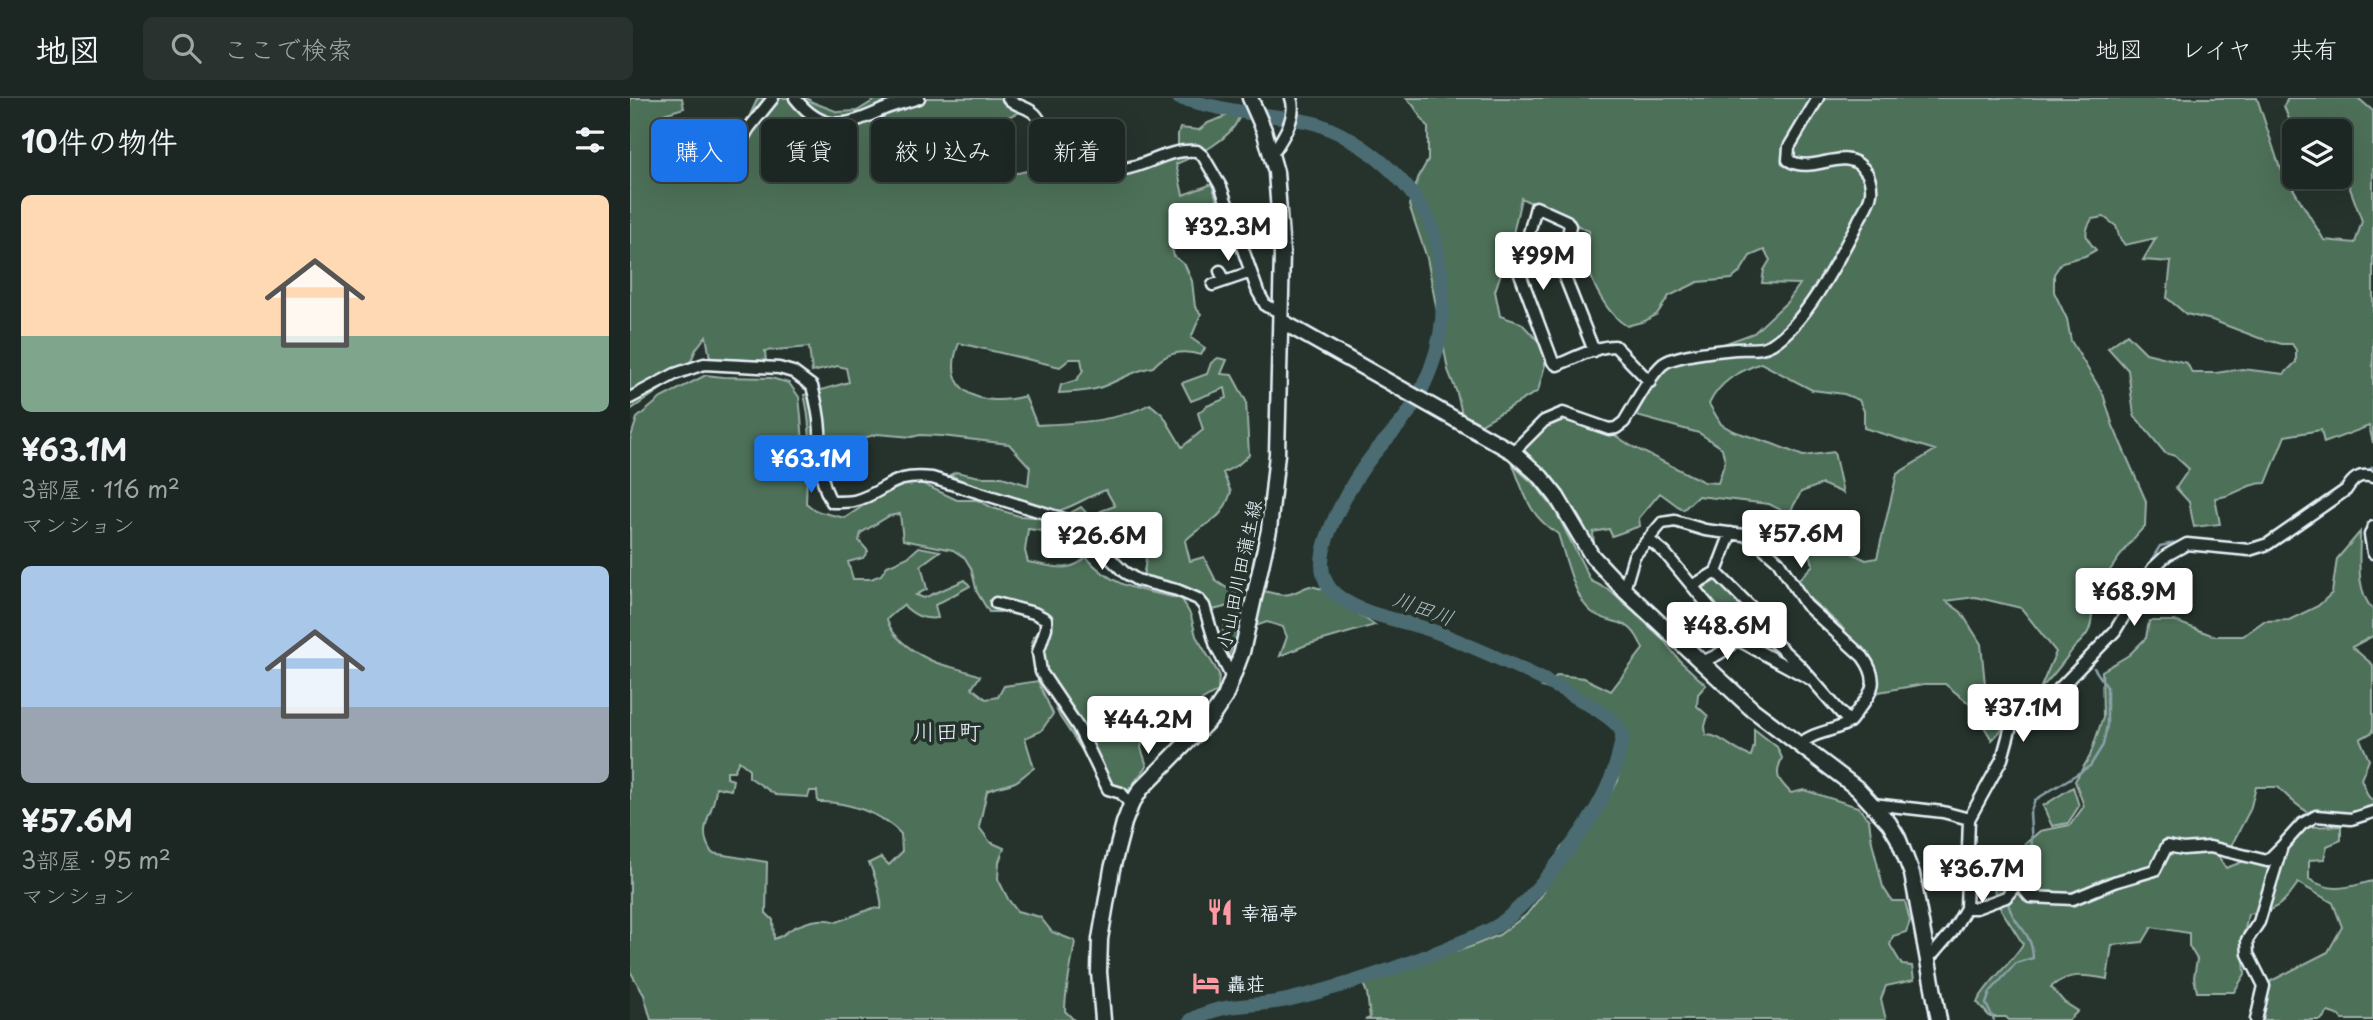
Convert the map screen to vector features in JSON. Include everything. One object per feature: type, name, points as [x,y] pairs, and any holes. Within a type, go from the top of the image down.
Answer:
[{"type":"street","points":[[747,131],[773,98]]},
{"type":"street","points":[[795,98],[814,118],[831,124],[849,124],[866,119],[884,109],[919,98]]},
{"type":"street","points":[[1008,98],[1016,106],[1034,113],[1058,143],[1071,149],[1095,169],[1125,169],[1175,151],[1197,151],[1203,156],[1221,187],[1266,306],[1513,452],[1541,477],[1557,497],[1592,555],[1624,590],[1752,709],[1841,776],[1873,804],[1889,823],[1912,874],[1939,1020]]},
{"type":"street","name":"小山田川田蒲生線","points":[[1103,1020],[1099,972],[1100,939],[1117,845],[1131,805],[1151,778],[1211,718],[1233,680],[1242,652],[1272,508],[1277,454],[1282,235],[1272,154],[1250,98]]},
{"type":"street","points":[[1513,452],[1544,421],[1563,413],[1609,429],[1616,428],[1624,422],[1661,365],[1673,358],[1737,349],[1756,350],[1772,344],[1803,313],[1842,253],[1872,190],[1870,178],[1864,169],[1849,160],[1797,166],[1788,160],[1788,147],[1818,98]]},
{"type":"street","points":[[1272,154],[1285,134],[1292,102]]},
{"type":"street","points":[[1594,351],[1562,271],[1570,226],[1567,221],[1536,207],[1518,271],[1553,362],[1557,365],[1615,345],[1650,382]]},
{"type":"street","points":[[1213,285],[1222,276],[1251,272]]},
{"type":"street","points":[[630,398],[676,374],[704,364],[779,368],[793,372],[812,386],[820,427],[822,475],[832,502],[852,502],[892,482],[914,476],[932,478],[1067,520],[1088,536],[1124,572],[1137,580],[1177,590],[1198,599],[1204,606],[1216,646],[1233,680]]},
{"type":"street","points":[[1927,954],[1934,953],[1952,932],[1966,908],[1969,818],[2002,759],[2017,711],[2023,705],[2053,694],[2115,631],[2153,568],[2167,555],[2187,544],[2249,550],[2268,544],[2346,490],[2354,478],[2366,475],[2373,477]]},
{"type":"street","points":[[1624,590],[1633,556],[1662,523],[1668,521],[1705,530],[1744,535],[1763,545],[1778,561],[1806,605],[1863,657],[1870,666],[1873,679],[1871,695],[1849,722],[1807,737],[1798,745]]},
{"type":"street","points":[[2373,527],[2370,535],[2373,553]]},
{"type":"street","points":[[1692,586],[1716,572],[1731,533]]},
{"type":"street","points":[[1648,539],[1665,553],[1736,639],[1812,680]]},
{"type":"street","points":[[1700,662],[1721,655],[1736,639],[1753,609],[1716,572]]},
{"type":"street","points":[[996,603],[1046,619],[1046,628],[1038,652],[1041,672],[1078,727],[1108,789],[1121,793],[1131,805]]},
{"type":"street","points":[[1748,618],[1812,680],[1849,722]]},
{"type":"street","points":[[1873,804],[1943,812],[1969,818]]},
{"type":"street","points":[[1966,908],[1976,908],[2006,897],[2018,882],[2030,897],[2073,899],[2114,882],[2155,870],[2167,846],[2183,849],[2210,847],[2267,861],[2302,824],[2316,816],[2351,819],[2373,812]]},
{"type":"street","points":[[2256,1020],[2264,986],[2248,954],[2247,940],[2259,922],[2282,846]]},
{"type":"green space","points":[[630,98],[682,98],[684,108],[660,115],[660,119],[651,119],[651,182],[747,182],[747,119],[758,98],[807,98],[838,112],[857,111],[878,98],[1019,98],[1031,108],[1002,119],[871,119],[871,182],[1015,182],[1015,173],[1029,170],[1029,182],[1125,182],[1125,161],[1171,152],[1178,146],[1180,128],[1199,130],[1208,123],[1231,114],[1239,118],[1228,134],[1220,140],[1203,152],[1176,164],[1183,195],[1212,184],[1222,217],[1169,238],[1174,256],[1185,265],[1192,281],[1195,307],[1201,314],[1191,338],[1205,348],[1201,355],[1175,353],[1163,358],[1153,367],[1099,388],[1059,393],[1061,385],[1077,380],[1083,370],[1081,359],[1070,359],[1060,367],[959,343],[954,360],[955,374],[960,385],[969,393],[994,400],[1025,396],[1037,425],[1110,418],[1150,404],[1163,415],[1182,447],[1203,430],[1198,413],[1227,398],[1225,388],[1191,401],[1182,383],[1207,374],[1211,363],[1218,358],[1227,360],[1221,374],[1232,375],[1246,401],[1249,455],[1223,473],[1231,492],[1222,511],[1185,541],[1190,561],[1204,557],[1216,581],[1239,596],[1244,606],[1244,620],[1224,667],[1217,659],[1224,627],[1231,613],[1229,606],[1213,610],[1202,621],[1201,611],[1189,589],[1142,578],[1146,560],[1144,546],[1125,520],[1109,530],[1093,552],[1070,526],[1070,513],[1081,507],[1091,518],[1115,506],[1106,490],[1061,510],[1033,511],[1004,502],[950,475],[956,472],[980,477],[1002,477],[1028,485],[1030,467],[1009,444],[942,436],[877,434],[828,449],[819,485],[812,463],[804,395],[849,382],[846,368],[838,366],[812,372],[809,347],[765,351],[766,361],[710,358],[706,336],[691,361],[661,389],[630,410]]},
{"type":"green space","points":[[1406,98],[2257,98],[2282,170],[2282,189],[2293,189],[2324,240],[2355,243],[2362,221],[2350,189],[2352,119],[2289,119],[2284,106],[2288,98],[2358,98],[2373,111],[2373,443],[2369,426],[2324,443],[2321,430],[2285,436],[2266,483],[2215,498],[2220,524],[2194,527],[2189,502],[2176,488],[2189,469],[2175,456],[2165,453],[2134,415],[2128,370],[2108,348],[2127,334],[2146,353],[2187,363],[2192,373],[2242,369],[2284,374],[2296,362],[2296,350],[2292,344],[2259,338],[2212,320],[2186,314],[2167,298],[2171,262],[2143,260],[2156,238],[2125,245],[2116,226],[2104,217],[2092,219],[2086,235],[2096,250],[2062,262],[2054,274],[2054,292],[2067,319],[2071,341],[2103,394],[2113,426],[2146,501],[2145,526],[2123,552],[2100,587],[2095,597],[2087,634],[2040,689],[2056,652],[2021,608],[1975,597],[1946,601],[1961,612],[1981,644],[1986,694],[1999,709],[2005,726],[1992,740],[1971,705],[1945,684],[1924,684],[1879,692],[1873,689],[1862,652],[1840,625],[1794,585],[1813,565],[1810,553],[1813,535],[1866,560],[1877,558],[1897,474],[1935,450],[1864,428],[1864,411],[1859,400],[1844,394],[1812,390],[1761,363],[1737,374],[1724,383],[1709,404],[1721,424],[1733,431],[1803,456],[1834,452],[1843,493],[1822,484],[1801,492],[1789,514],[1769,504],[1698,496],[1683,510],[1660,493],[1639,518],[1640,526],[1612,536],[1609,529],[1593,532],[1594,546],[1554,481],[1552,482],[1523,449],[1547,424],[1561,417],[1613,434],[1631,446],[1704,482],[1718,483],[1725,462],[1722,448],[1699,433],[1633,415],[1668,364],[1754,333],[1788,301],[1800,284],[1762,283],[1764,270],[1770,260],[1764,250],[1750,256],[1732,279],[1698,282],[1669,296],[1657,314],[1627,326],[1613,315],[1593,282],[1587,261],[1589,231],[1521,198],[1511,243],[1495,291],[1500,316],[1521,323],[1545,348],[1545,365],[1538,391],[1481,424],[1462,414],[1448,370],[1427,258],[1409,205],[1428,160],[1428,128]]},
{"type":"green space","points":[[706,375],[771,378],[789,383],[799,397],[807,475],[806,503],[816,511],[845,518],[885,491],[919,482],[957,500],[977,500],[1019,516],[1038,517],[1058,527],[1057,533],[1028,529],[1025,551],[1028,562],[1066,567],[1080,563],[1086,557],[1108,576],[1130,587],[1182,599],[1191,616],[1196,636],[1219,674],[1218,691],[1201,701],[1192,711],[1168,713],[1145,729],[1141,748],[1147,766],[1122,798],[1104,783],[1060,717],[1031,653],[1033,637],[1047,627],[1046,618],[1012,606],[1000,612],[989,612],[977,592],[971,568],[965,558],[953,550],[903,540],[900,514],[889,516],[861,533],[859,541],[868,551],[863,558],[848,562],[853,579],[871,579],[881,575],[887,566],[908,557],[919,547],[940,551],[921,565],[927,589],[916,595],[924,598],[965,580],[970,586],[935,605],[938,618],[919,616],[903,605],[887,619],[896,635],[911,649],[929,660],[980,676],[972,688],[986,699],[998,697],[1004,686],[1038,681],[1053,714],[1041,731],[1025,738],[1034,768],[1015,782],[987,791],[979,827],[990,842],[1004,848],[999,862],[998,879],[1017,911],[1040,917],[1052,932],[1075,941],[1065,1011],[1074,1020],[651,1020],[644,995],[630,971],[630,440],[637,418],[661,398]],"holes":[[[739,761],[749,769],[749,777],[776,795],[808,797],[810,791],[817,791],[818,802],[852,806],[874,814],[901,834],[902,852],[889,865],[881,857],[869,863],[876,879],[881,909],[873,908],[837,922],[810,922],[774,939],[773,920],[766,913],[767,862],[712,853],[705,835],[716,787],[731,790],[733,780],[727,778],[727,771],[734,771]]]},
{"type":"green space","points":[[1513,465],[1538,488],[1556,512],[1591,581],[1608,589],[1662,638],[1680,661],[1706,685],[1698,694],[1697,706],[1708,716],[1706,735],[1718,738],[1751,756],[1754,729],[1777,747],[1782,758],[1778,769],[1779,777],[1791,793],[1804,790],[1858,807],[1869,820],[1883,887],[1892,901],[1905,901],[1910,921],[1906,932],[1893,936],[1890,945],[1902,965],[1912,966],[1914,980],[1886,986],[1881,999],[1886,1020],[1365,1020],[1370,1018],[1367,993],[1362,981],[1470,947],[1499,935],[1526,915],[1542,895],[1560,849],[1600,812],[1618,781],[1623,745],[1616,722],[1606,709],[1542,687],[1558,675],[1584,678],[1611,691],[1643,649],[1638,638],[1627,626],[1593,613],[1581,599],[1558,534],[1534,512]]},
{"type":"green space","points":[[2360,532],[2361,583],[2367,602],[2373,610],[2373,636],[2352,647],[2373,665],[2373,732],[2360,739],[2369,760],[2361,779],[2373,801],[2373,807],[2343,816],[2321,817],[2301,808],[2278,787],[2256,787],[2250,810],[2229,850],[2217,854],[2226,868],[2266,853],[2282,861],[2289,843],[2301,827],[2341,826],[2341,840],[2327,846],[2324,859],[2309,860],[2309,879],[2333,888],[2373,881],[2373,1020],[2342,1020],[2340,1016],[2328,1012],[2321,1020],[2257,1020],[2271,981],[2328,952],[2342,927],[2333,903],[2298,883],[2278,906],[2248,914],[2243,940],[2245,974],[2234,992],[2197,992],[2194,977],[2197,959],[2189,946],[2189,933],[2152,927],[2143,942],[2112,945],[2107,979],[2070,977],[2051,987],[2064,1002],[2078,1011],[2069,1020],[2009,1020],[2006,1017],[1990,1017],[1977,1002],[2023,944],[1995,900],[1994,883],[2001,865],[2040,831],[2070,825],[2084,806],[2075,781],[2090,756],[2103,717],[2102,671],[2129,655],[2146,638],[2149,621],[2175,621],[2214,636],[2243,636],[2264,621],[2289,620],[2318,606],[2332,593],[2337,559]]},
{"type":"green space","points":[[1718,579],[1744,611],[1730,625],[1702,589]]},
{"type":"green space","points":[[1310,586],[1323,589],[1375,625],[1306,645],[1280,656],[1287,637],[1283,627],[1267,622],[1253,627],[1259,597],[1264,591],[1286,595]]},
{"type":"green space","points":[[2073,787],[2079,806],[2068,823],[2052,826],[2043,806]]},
{"type":"waterway","name":"川田川","points":[[1179,98],[1227,109],[1305,121],[1337,132],[1369,152],[1398,177],[1421,207],[1433,230],[1443,294],[1443,314],[1436,351],[1412,407],[1364,466],[1333,522],[1322,563],[1324,578],[1329,586],[1339,597],[1361,609],[1436,632],[1538,677],[1595,709],[1614,723],[1622,734],[1613,774],[1588,822],[1545,879],[1500,924],[1430,955],[1352,982],[1278,1002],[1216,1010],[1191,1020]]},
{"type":"waterway","points":[[2364,473],[2373,467]]},
{"type":"waterway","points":[[2191,540],[2208,541]]},
{"type":"waterway","points":[[2108,631],[2160,546],[2184,541]]},
{"type":"waterway","points":[[2007,889],[2001,873],[2019,853],[2032,845],[2030,813],[2035,800],[2090,766],[2103,745],[2107,725],[2107,687],[2094,668]]},
{"type":"waterway","points":[[1994,1020],[1986,1004],[1990,992],[2016,963],[2033,958],[2029,940],[2010,911],[2008,903]]},
{"type":"place","name":"幸福亭","points":[[1220,912]]},
{"type":"place","name":"轟荘","points":[[1206,983]]},
{"type":"district","name":"川田町","points":[[947,730]]}]
